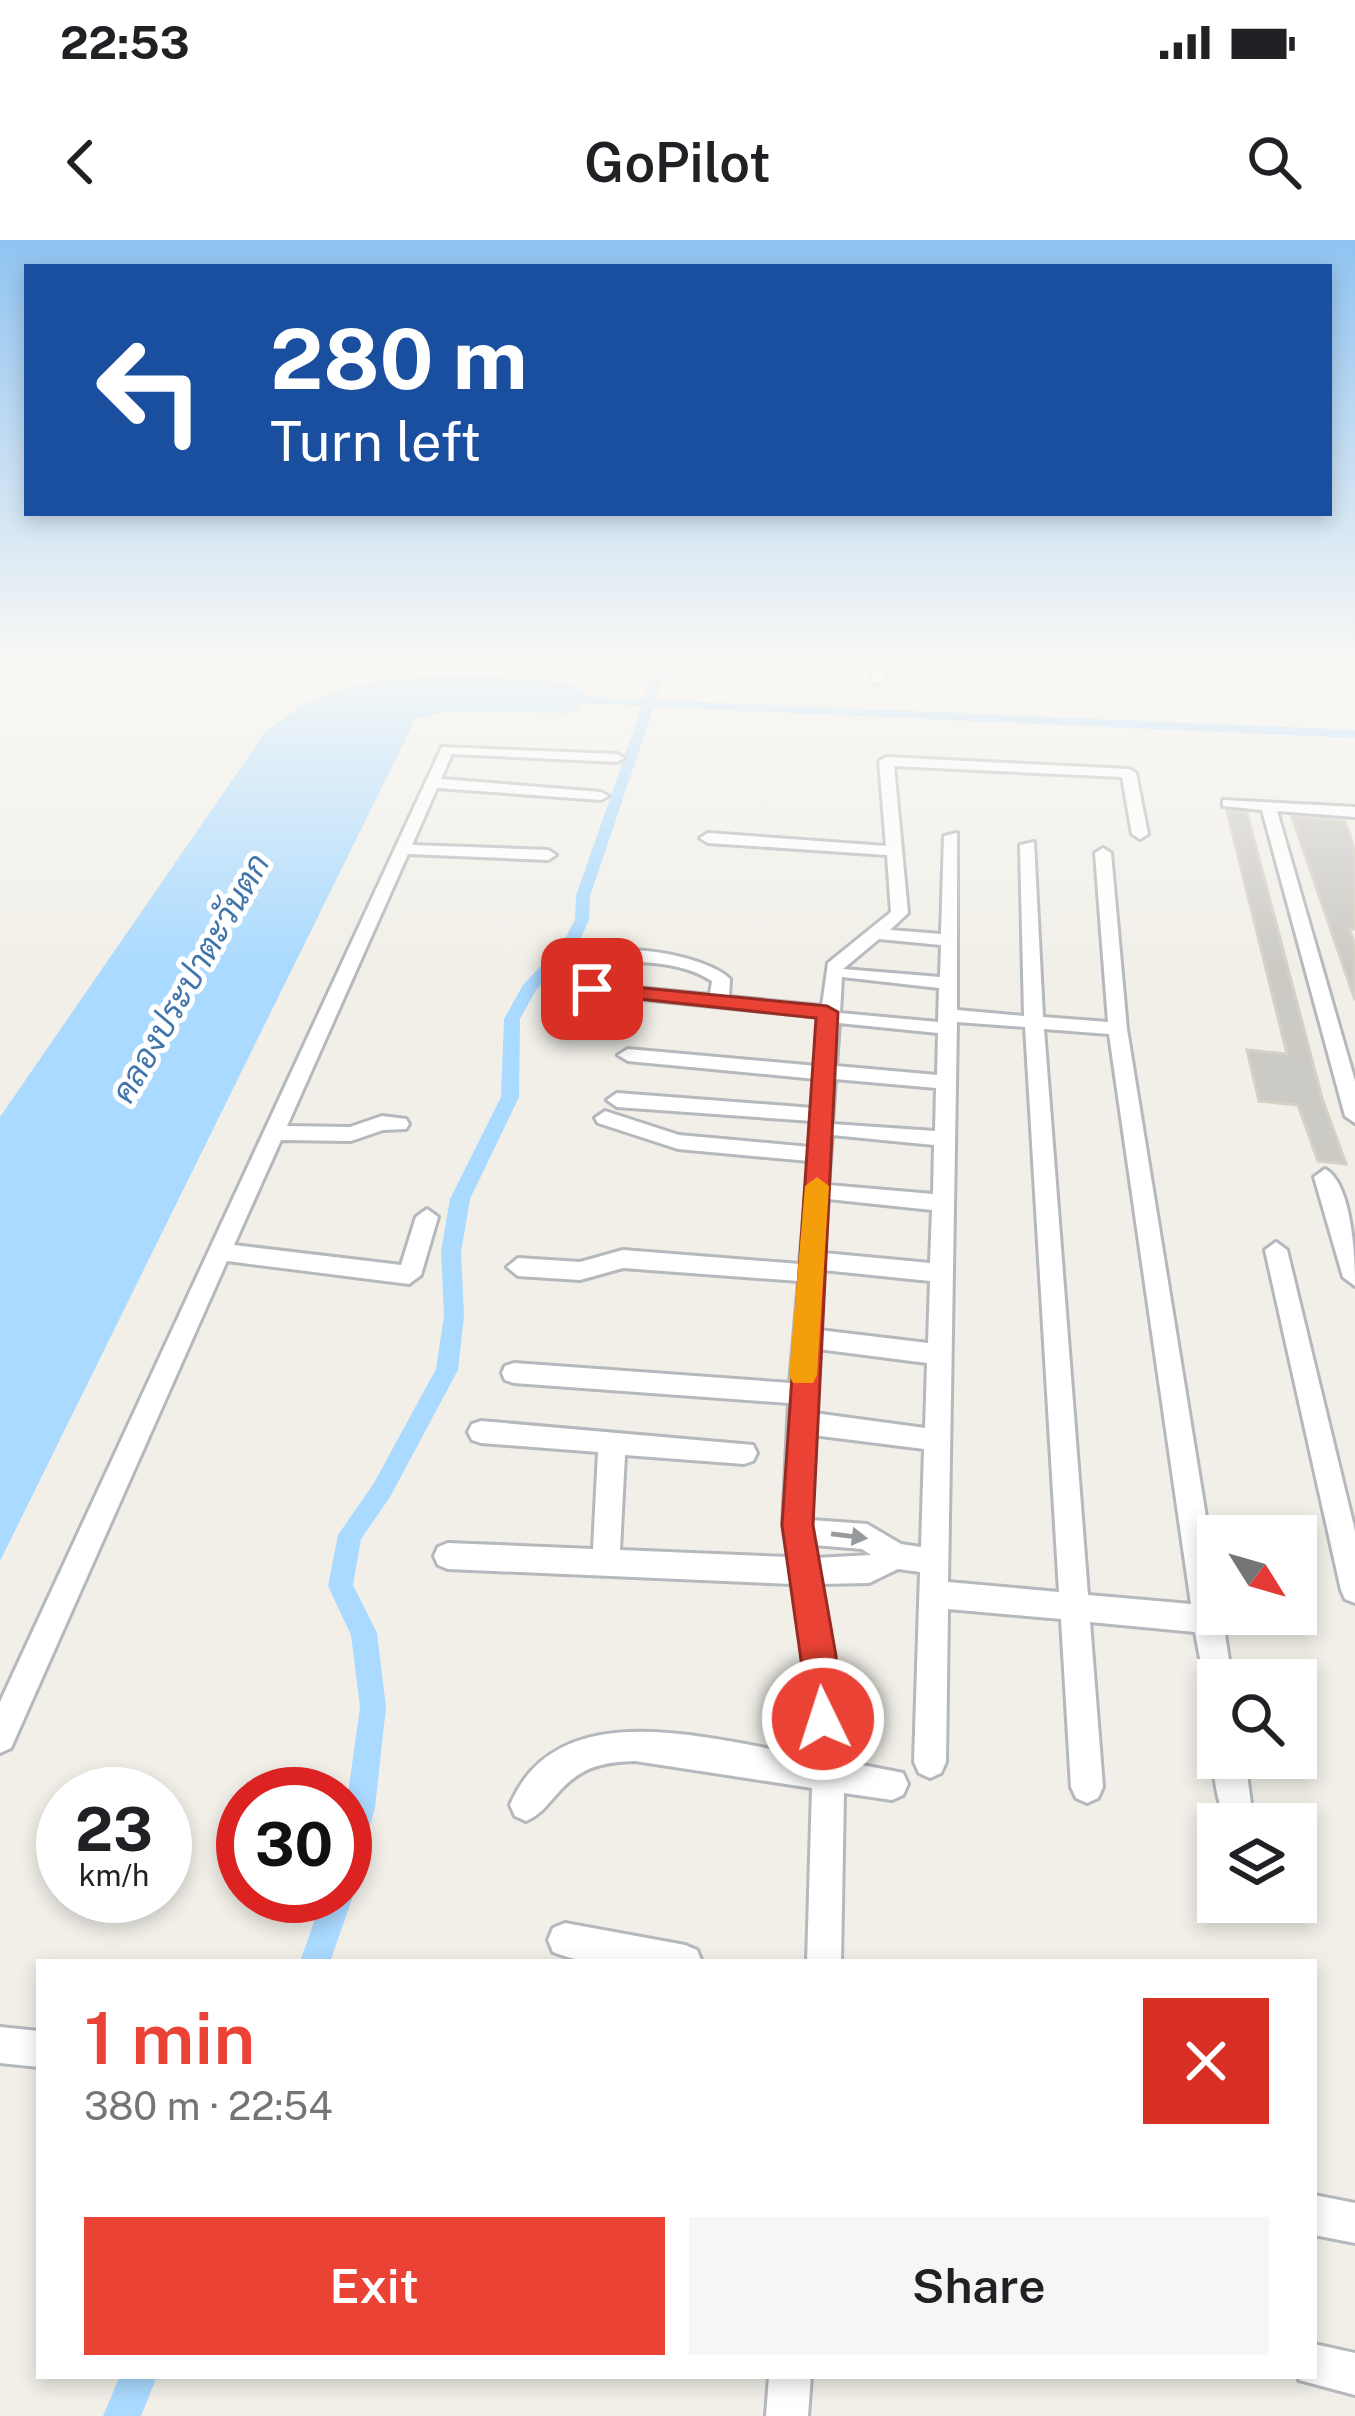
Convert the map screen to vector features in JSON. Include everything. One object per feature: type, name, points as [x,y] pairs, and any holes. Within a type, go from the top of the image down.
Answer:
[{"type":"street","points":[[0,1737],[441,764]]},
{"type":"street","points":[[824,1959],[829,1778],[819,1656],[798,1531],[802,1394],[817,1267],[820,1155],[829,1122],[827,1072],[838,961],[899,913],[886,764]]},
{"type":"street","points":[[952,764],[1129,773],[1140,834]]},
{"type":"street","points":[[433,783],[601,796]]},
{"type":"street","points":[[1228,803],[1355,812]]},
{"type":"street","points":[[1268,806],[1355,1112]]},
{"type":"street","points":[[931,1762],[931,1594],[952,836]]},
{"type":"street","points":[[708,838],[895,851]]},
{"type":"street","points":[[1028,845],[1034,1023],[1088,1786]]},
{"type":"street","points":[[403,849],[548,855]]},
{"type":"street","points":[[1103,854],[1118,1029],[1197,1547]]},
{"type":"street","points":[[883,934],[947,940]]},
{"type":"street","points":[[719,1002],[722,979],[715,971],[677,962],[607,958],[592,968],[586,984],[592,989],[835,1015],[1118,1029]]},
{"type":"street","points":[[847,973],[946,983]]},
{"type":"street","points":[[628,1054],[944,1082]]},
{"type":"street","points":[[820,1155],[678,1142],[611,1109],[829,1122],[942,1139]]},
{"type":"street","points":[[272,1133],[351,1134],[399,1124]]},
{"type":"street","points":[[1325,1177],[1355,1277]]},
{"type":"street","points":[[830,1192],[941,1203]]},
{"type":"street","points":[[219,1252],[409,1275],[427,1217]]},
{"type":"street","points":[[1276,1250],[1355,1590]]},
{"type":"street","points":[[518,1267],[580,1271],[622,1259],[939,1274]]},
{"type":"street","points":[[816,1339],[937,1354]]},
{"type":"street","points":[[514,1373],[802,1394]]},
{"type":"street","points":[[808,1424],[936,1440]]},
{"type":"street","points":[[481,1432],[744,1453]]},
{"type":"street","points":[[606,1562],[612,1443]]},
{"type":"street","points":[[798,1531],[867,1537],[896,1556],[932,1561]]},
{"type":"street","points":[[448,1556],[802,1571],[869,1570],[896,1556]]},
{"type":"street","points":[[931,1594],[1197,1618]]},
{"type":"street","points":[[526,1805],[562,1762],[596,1746],[635,1745],[892,1784]]},
{"type":"street","points":[[565,1940],[669,1959]]},
{"type":"street","points":[[0,2045],[36,2050]]},
{"type":"street","points":[[1317,2216],[1355,2223]]},
{"type":"street","points":[[1317,2367],[1355,2374]]},
{"type":"street","points":[[787,2416],[790,2379]]},
{"type":"water","name":"คลองประปาตะวันตก","points":[[244,764],[394,764],[0,1561],[0,1117]]},
{"type":"building","points":[[1227,811],[1247,813],[1322,1098],[1346,1164],[1318,1161],[1298,1105],[1259,1101],[1247,1050],[1287,1054]]},
{"type":"building","points":[[1292,817],[1344,821],[1350,835],[1355,852],[1355,929],[1349,929],[1355,944],[1355,1000]]},
{"type":"waterway","points":[[366,1767],[373,1707],[364,1633],[340,1586],[350,1535],[382,1490],[447,1370],[454,1316],[451,1252],[460,1199],[510,1097],[512,1019],[529,988],[570,944],[582,920],[583,896],[628,764]]},
{"type":"waterway","points":[[316,1959],[329,1923]]},
{"type":"waterway","points":[[122,2416],[138,2379]]},
{"type":"slow traffic","points":[[803,1375],[817,1186]]},
{"type":"route","points":[[592,989],[827,1012],[797,1525],[819,1656],[823,1719]]}]
